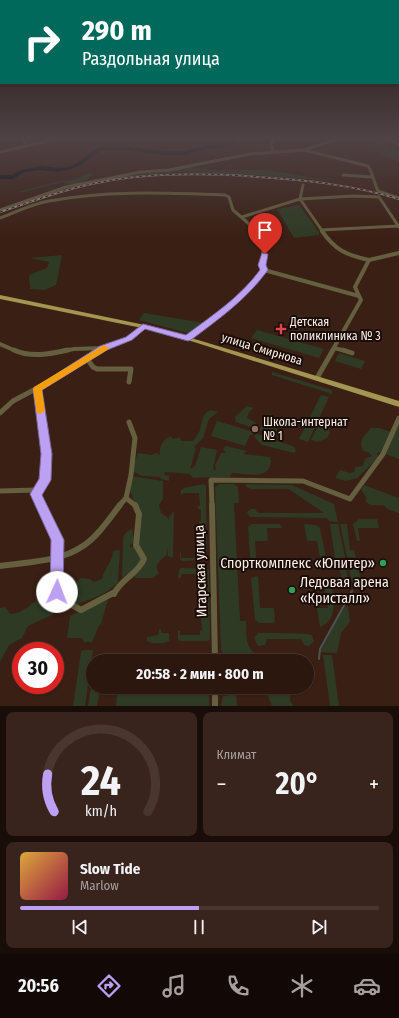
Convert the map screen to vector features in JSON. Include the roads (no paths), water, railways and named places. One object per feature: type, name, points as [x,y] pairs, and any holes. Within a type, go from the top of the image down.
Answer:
[{"type":"main road","name":"улица Смирнова","points":[[0,297],[143,326],[188,338],[399,404]]},
{"type":"street","points":[[0,210],[66,187],[142,172]]},
{"type":"street","points":[[372,172],[372,177],[378,191],[399,198]]},
{"type":"street","points":[[343,175],[372,177]]},
{"type":"street","points":[[302,185],[300,199],[331,244],[351,256],[368,260],[399,253]]},
{"type":"street","points":[[0,218],[48,201],[142,192],[225,195],[229,197],[233,210],[248,223],[252,230],[259,235],[265,252],[262,265],[264,270]]},
{"type":"street","points":[[242,217],[300,199],[354,196],[379,197],[399,226],[361,230],[321,230]]},
{"type":"street","points":[[317,378],[361,300],[355,287],[368,260]]},
{"type":"street","points":[[264,270],[352,292],[359,296]]},
{"type":"street","points":[[188,338],[238,301],[264,270]]},
{"type":"street","points":[[0,413],[13,401],[27,392],[37,389],[88,360],[104,348],[129,338],[143,326]]},
{"type":"street","points":[[0,344],[22,354],[48,354],[74,349],[104,348]]},
{"type":"street","points":[[334,348],[352,353]]},
{"type":"street","points":[[88,360],[93,367],[97,369],[131,369],[129,382]]},
{"type":"street","points":[[37,389],[47,454],[45,480],[37,490],[36,494],[44,514],[58,540],[57,592],[68,603],[81,610],[114,594],[124,579],[135,573],[144,559],[136,547],[140,517],[139,512],[134,503],[126,498]]},
{"type":"street","name":"Игарская улица","points":[[215,654],[211,480],[303,481],[350,500],[383,454],[399,418]]},
{"type":"street","points":[[0,566],[58,556],[83,546],[126,498],[131,475],[135,438],[129,422]]},
{"type":"street","points":[[0,491],[37,490]]},
{"type":"street","points":[[215,694],[215,706]]},
{"type":"waterway","points":[[0,177],[13,177],[21,172]]},
{"type":"waterway","points":[[319,659],[320,649],[352,591]]},
{"type":"railway","points":[[0,212],[51,195],[89,185],[141,176],[180,174],[277,178],[347,187],[399,199]]},
{"type":"place","name":"Детская поликлиника № 3","points":[[281,329]]},
{"type":"place","name":"Школа-интернат № 1","points":[[255,429]]},
{"type":"place","name":"Спорткомплекс «Юпитер»","points":[[383,563]]},
{"type":"place","name":"Ледовая арена «Кристалл»","points":[[292,590]]}]
